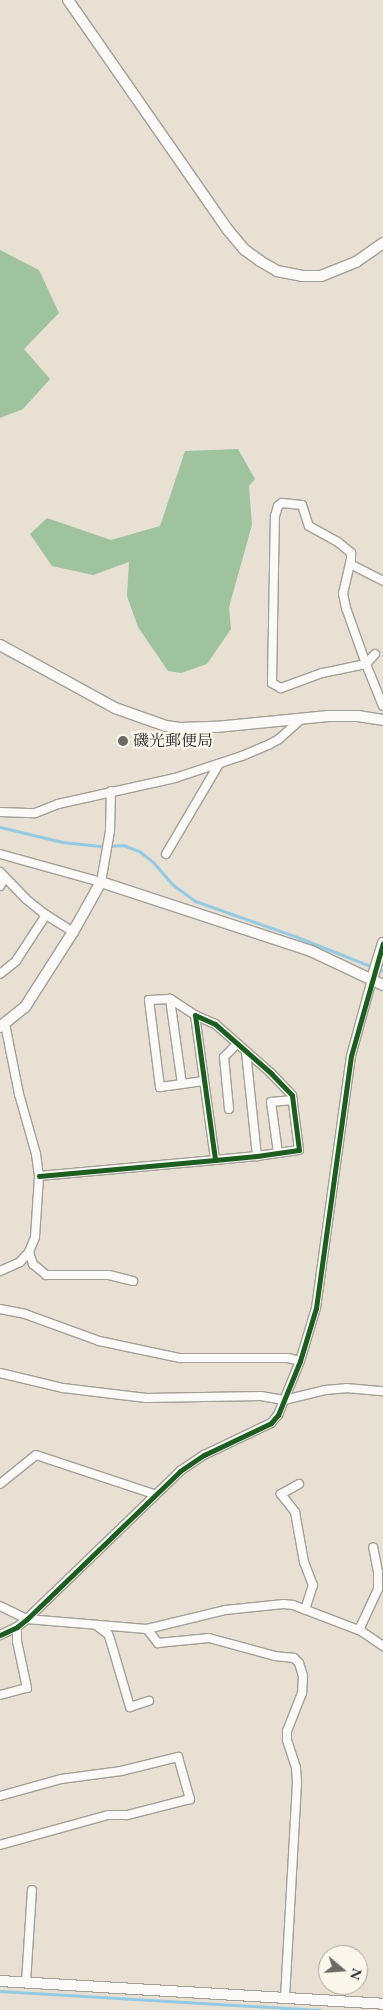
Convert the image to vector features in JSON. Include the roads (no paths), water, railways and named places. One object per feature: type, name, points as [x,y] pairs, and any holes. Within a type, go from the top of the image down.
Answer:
[{"type":"street","points":[[68,0],[228,230],[245,250],[260,262],[277,271],[302,276],[321,276],[356,262],[383,243]]},
{"type":"street","points":[[375,654],[366,664],[322,673],[281,688],[275,686],[272,679],[275,516],[278,506],[282,504],[302,505],[310,526],[349,549],[350,564],[343,593],[346,608],[366,664],[383,706]]},
{"type":"street","points":[[350,564],[383,581]]},
{"type":"street","points":[[0,645],[115,708],[166,726],[180,728],[216,727],[358,716],[383,720]]},
{"type":"street","points":[[0,812],[36,813],[58,804],[176,778],[219,764],[279,739],[301,719]]},
{"type":"street","points":[[166,854],[219,764]]},
{"type":"street","points":[[0,1271],[20,1262],[29,1252],[35,1236],[39,1176],[36,1154],[18,1094],[2,1026],[25,1007],[73,932],[101,882],[110,831],[111,791]]},
{"type":"street","points":[[0,854],[101,882],[311,950],[374,973],[383,985]]},
{"type":"street","points":[[3,875],[26,900],[73,932]]},
{"type":"street","points":[[0,886],[3,875]]},
{"type":"street","points":[[0,974],[16,961],[46,915]]},
{"type":"street","points":[[0,1635],[17,1627],[27,1619],[154,1494],[180,1471],[204,1455],[271,1423],[278,1415],[300,1360],[316,1308],[351,1056],[383,943]]},
{"type":"street","points":[[39,1176],[257,1156],[298,1150],[292,1095],[272,1074],[209,1020],[195,1015],[170,999],[149,1000],[160,1087],[204,1081]]},
{"type":"street","points":[[170,999],[182,1084]]},
{"type":"street","points":[[195,1015],[215,1160]]},
{"type":"street","points":[[229,1109],[224,1057],[237,1044]]},
{"type":"street","points":[[246,1052],[257,1156]]},
{"type":"street","points":[[278,1153],[271,1102],[293,1100]]},
{"type":"street","points":[[29,1252],[33,1264],[46,1275],[109,1275],[133,1281]]},
{"type":"street","points":[[0,1309],[25,1314],[99,1342],[180,1358],[288,1358],[300,1360]]},
{"type":"street","points":[[0,1373],[63,1388],[146,1398],[261,1396],[284,1400],[325,1390],[346,1388],[383,1391]]},
{"type":"street","points":[[0,1484],[36,1455],[154,1494]]},
{"type":"street","points":[[299,1484],[281,1494],[295,1512],[304,1562],[313,1585],[305,1610]]},
{"type":"street","points":[[359,1630],[378,1589],[378,1572],[373,1547]]},
{"type":"street","points":[[0,1606],[27,1619],[94,1623],[147,1629],[225,1610],[284,1604],[359,1630],[383,1646]]},
{"type":"street","points":[[94,1623],[108,1634],[130,1707],[149,1702]]},
{"type":"street","points":[[0,1695],[27,1688],[17,1641],[17,1627]]},
{"type":"street","points":[[147,1629],[158,1643],[209,1638],[275,1656],[294,1658],[299,1663],[303,1676],[302,1693],[287,1730],[287,1740],[296,1768],[296,1784],[285,1998]]},
{"type":"street","points":[[0,1796],[61,1779],[120,1771],[178,1757],[190,1799],[127,1815],[108,1816],[0,1845]]},
{"type":"street","points":[[26,1982],[32,1890]]},
{"type":"street","points":[[0,1981],[383,2004]]},
{"type":"waterway","points":[[0,827],[62,842],[100,846],[123,845],[139,851],[153,862],[173,885],[195,901],[297,937],[383,971]]},
{"type":"waterway","points":[[0,1991],[320,2010]]},
{"type":"place","name":"磯光郵便局","points":[[123,741]]}]
